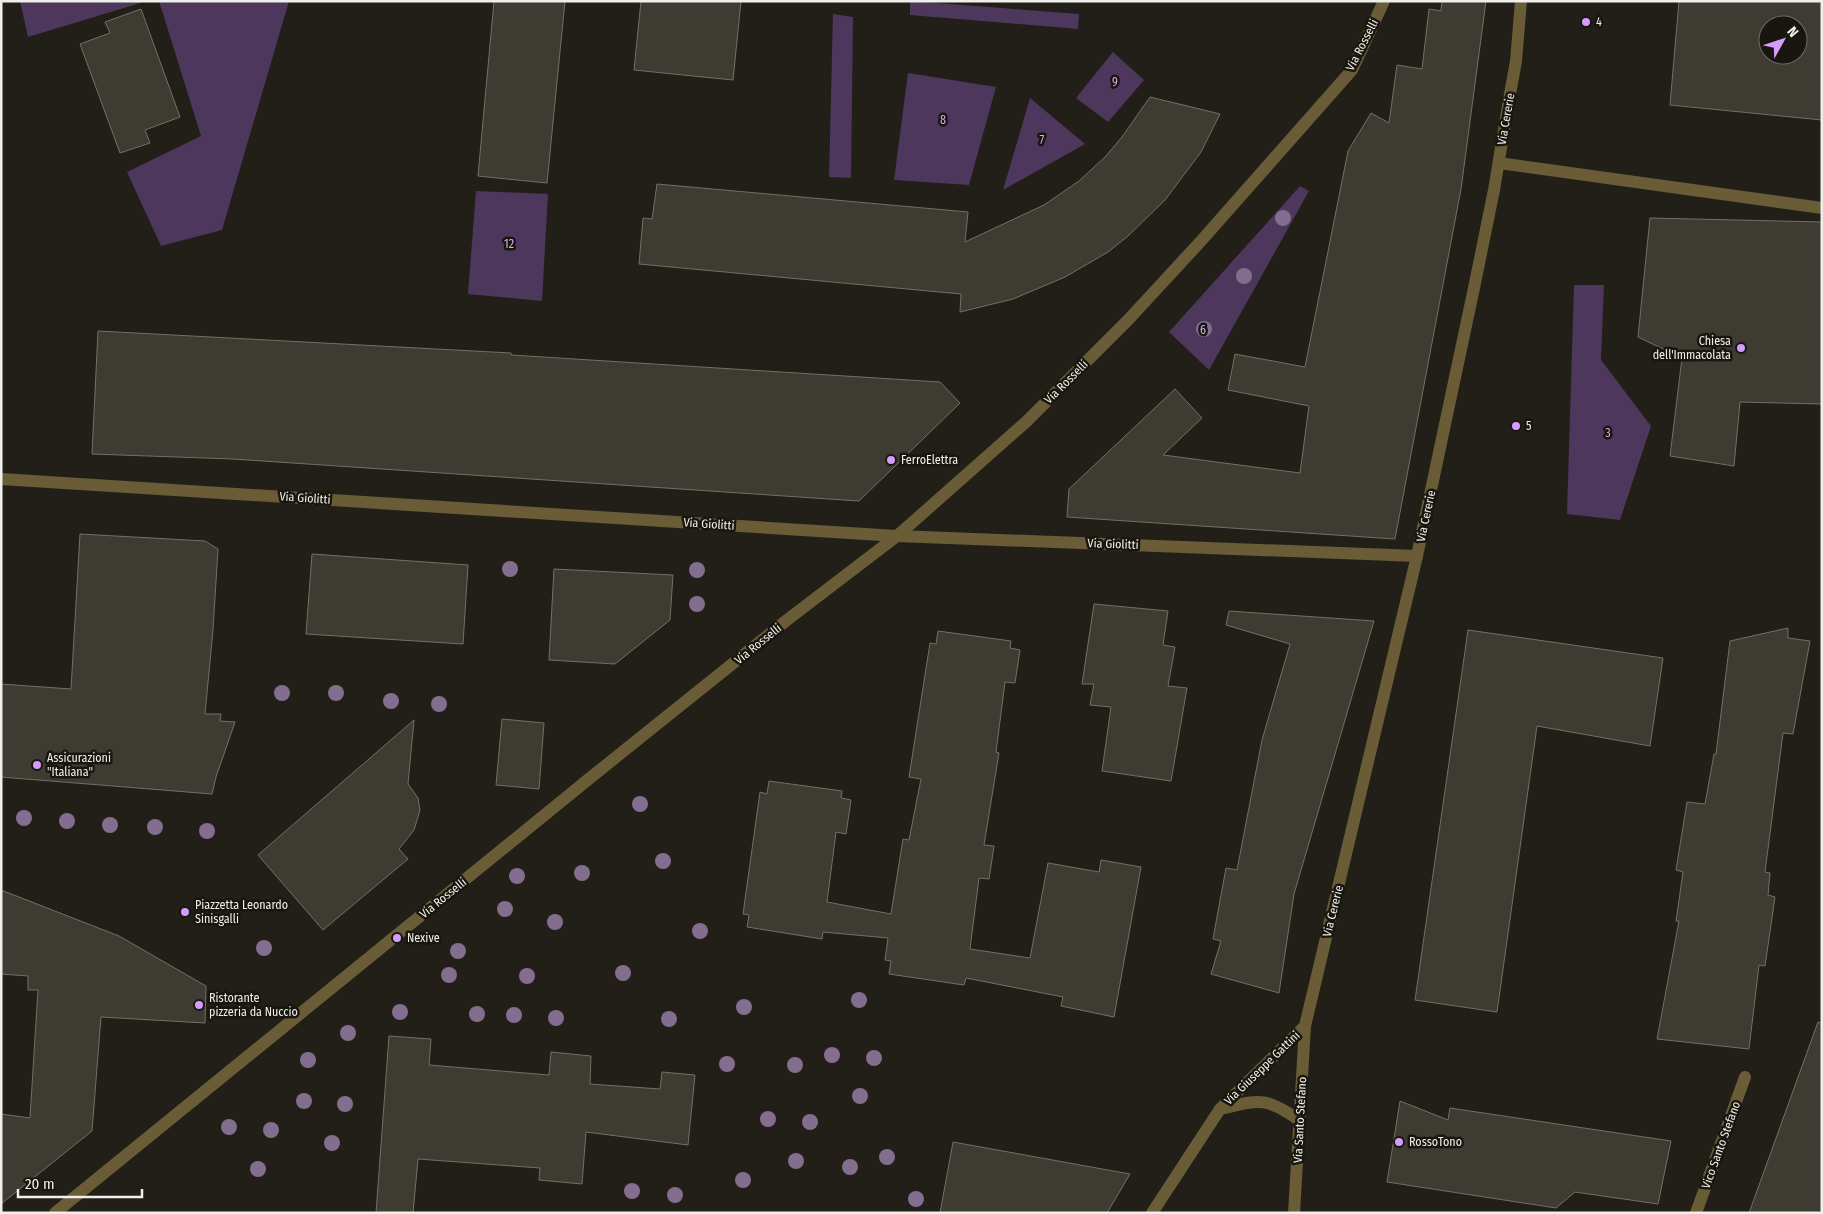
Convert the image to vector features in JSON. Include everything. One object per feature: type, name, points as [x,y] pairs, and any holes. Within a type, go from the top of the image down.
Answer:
[{"type":"street","name":"Via Rosselli","points":[[55,1213],[590,778],[780,626],[897,536],[1026,422],[1129,319],[1201,241],[1352,70],[1384,1]]},
{"type":"street","name":"Via Cererie","points":[[1305,1026],[1417,556],[1499,163],[1516,61],[1521,1]]},
{"type":"street","points":[[1499,163],[1822,208]]},
{"type":"street","name":"Via Giolitti","points":[[1,479],[897,536],[1417,556]]},
{"type":"street","name":"Via Giuseppe Gattini","points":[[1152,1213],[1220,1109],[1305,1026]]},
{"type":"street","name":"Via Santo Stefano","points":[[1294,1213],[1305,1026]]},
{"type":"street","name":"Vico Santo Stefano","points":[[1696,1213],[1746,1077]]},
{"type":"street","name":"Via Giuseppe Gattini","points":[[1220,1109],[1251,1102],[1270,1102],[1299,1120]]},
{"type":"green space","points":[[20,1],[147,1],[28,37]]},
{"type":"green space","points":[[159,1],[289,1],[222,230],[161,246],[127,172],[201,136]]},
{"type":"green space","points":[[910,1],[1079,14],[1078,29],[910,15]]},
{"type":"green space","points":[[833,14],[853,17],[851,178],[829,177]]},
{"type":"green space","name":"9","points":[[1113,52],[1144,80],[1108,122],[1076,98]]},
{"type":"green space","name":"8","points":[[908,73],[996,87],[969,185],[894,180]]},
{"type":"green space","name":"7","points":[[1030,98],[1085,144],[1003,190]]},
{"type":"green space","name":"6","points":[[1300,186],[1309,191],[1209,370],[1169,332]]},
{"type":"green space","name":"12","points":[[476,191],[548,194],[542,301],[468,294]]},
{"type":"green space","name":"3","points":[[1574,285],[1604,285],[1601,360],[1651,426],[1620,520],[1567,514]]},
{"type":"building","points":[[494,1],[565,1],[547,183],[478,176]]},
{"type":"building","points":[[641,1],[741,1],[733,80],[634,70]]},
{"type":"building","points":[[1442,1],[1486,1],[1461,189],[1395,539],[1067,517],[1069,489],[1175,389],[1202,418],[1163,455],[1300,473],[1309,406],[1228,390],[1235,354],[1305,367],[1348,151],[1371,113],[1389,123],[1397,65],[1422,69],[1429,9],[1441,11]]},
{"type":"building","points":[[1679,1],[1822,1],[1822,120],[1670,105]]},
{"type":"building","points":[[141,9],[180,117],[145,130],[150,143],[120,153],[80,44],[110,33],[105,22]]},
{"type":"building","points":[[1150,97],[1220,114],[1201,152],[1165,200],[1128,236],[1108,252],[1065,277],[1013,299],[960,312],[961,294],[639,264],[643,218],[652,219],[657,184],[968,212],[965,242],[1044,205],[1079,181],[1105,157],[1122,137]]},
{"type":"building","name":"Chiesa dell'Immacolata","points":[[1650,218],[1822,222],[1822,404],[1740,402],[1734,466],[1670,456],[1682,358],[1638,337]]},
{"type":"building","points":[[98,331],[511,353],[511,355],[940,382],[960,403],[859,501],[233,459],[92,454]]},
{"type":"building","points":[[80,534],[205,541],[218,549],[205,714],[221,714],[220,721],[235,722],[212,794],[1,777],[1,684],[71,689]]},
{"type":"building","points":[[312,554],[468,565],[463,644],[306,634]]},
{"type":"building","points":[[554,569],[673,575],[670,620],[615,664],[549,660]]},
{"type":"building","points":[[1094,604],[1168,611],[1163,645],[1175,647],[1168,686],[1187,688],[1171,781],[1102,771],[1111,707],[1090,705],[1094,684],[1082,684]]},
{"type":"building","points":[[1229,611],[1374,621],[1294,894],[1279,993],[1211,974],[1221,941],[1213,939],[1226,868],[1237,870],[1262,740],[1290,644],[1226,625]]},
{"type":"building","points":[[1788,628],[1788,638],[1810,641],[1793,734],[1783,733],[1765,872],[1770,873],[1768,895],[1775,897],[1765,966],[1759,965],[1749,1049],[1657,1039],[1679,921],[1676,921],[1683,872],[1676,870],[1687,802],[1705,804],[1714,754],[1716,754],[1730,641]]},
{"type":"building","points":[[1468,630],[1663,658],[1650,746],[1537,726],[1497,1012],[1415,1000]]},
{"type":"building","points":[[938,631],[1011,641],[1010,648],[1020,650],[1015,683],[1005,682],[996,752],[999,753],[984,845],[994,846],[989,879],[979,878],[970,949],[1030,958],[1048,863],[1099,872],[1101,860],[1141,867],[1114,1017],[1061,1006],[1063,997],[966,978],[964,985],[889,974],[891,961],[885,960],[888,938],[823,932],[822,939],[747,927],[749,915],[743,914],[760,792],[767,794],[769,781],[842,791],[841,798],[851,800],[846,834],[836,832],[827,902],[891,914],[903,839],[909,840],[921,779],[909,777],[930,643],[936,644]]},
{"type":"building","points":[[502,719],[544,723],[539,789],[496,785]]},
{"type":"building","points":[[414,720],[408,784],[418,798],[420,810],[414,830],[399,849],[408,859],[323,930],[258,855]]},
{"type":"building","points":[[1,890],[119,936],[206,986],[205,1023],[101,1017],[92,1131],[1,1204],[1,1114],[30,1118],[38,990],[28,990],[28,976],[1,974]]},
{"type":"building","points":[[1818,1022],[1822,1023],[1822,1213],[1749,1213]]},
{"type":"building","points":[[389,1036],[431,1039],[429,1065],[549,1075],[551,1052],[591,1056],[590,1084],[660,1089],[662,1072],[695,1075],[688,1145],[586,1132],[582,1184],[539,1180],[540,1168],[418,1159],[413,1213],[376,1213]]},
{"type":"building","points":[[1400,1101],[1448,1120],[1450,1108],[1671,1141],[1658,1204],[1575,1192],[1556,1208],[1387,1182]]},
{"type":"building","points":[[953,1142],[1130,1174],[1107,1213],[940,1213]]},
{"type":"place","name":"4","points":[[1586,22]]},
{"type":"place","name":"Chiesa dell'Immacolata","points":[[1741,348]]},
{"type":"place","name":"5","points":[[1516,426]]},
{"type":"place","name":"FerroElettra","points":[[891,460]]},
{"type":"place","name":"Assicurazioni \"Italiana\"","points":[[37,765]]},
{"type":"place","name":"Piazzetta Leonardo Sinisgalli","points":[[185,912]]},
{"type":"place","name":"Nexive","points":[[397,938]]},
{"type":"place","name":"Ristorante pizzeria da Nuccio","points":[[199,1005]]},
{"type":"place","name":"RossoTono","points":[[1399,1142]]}]
